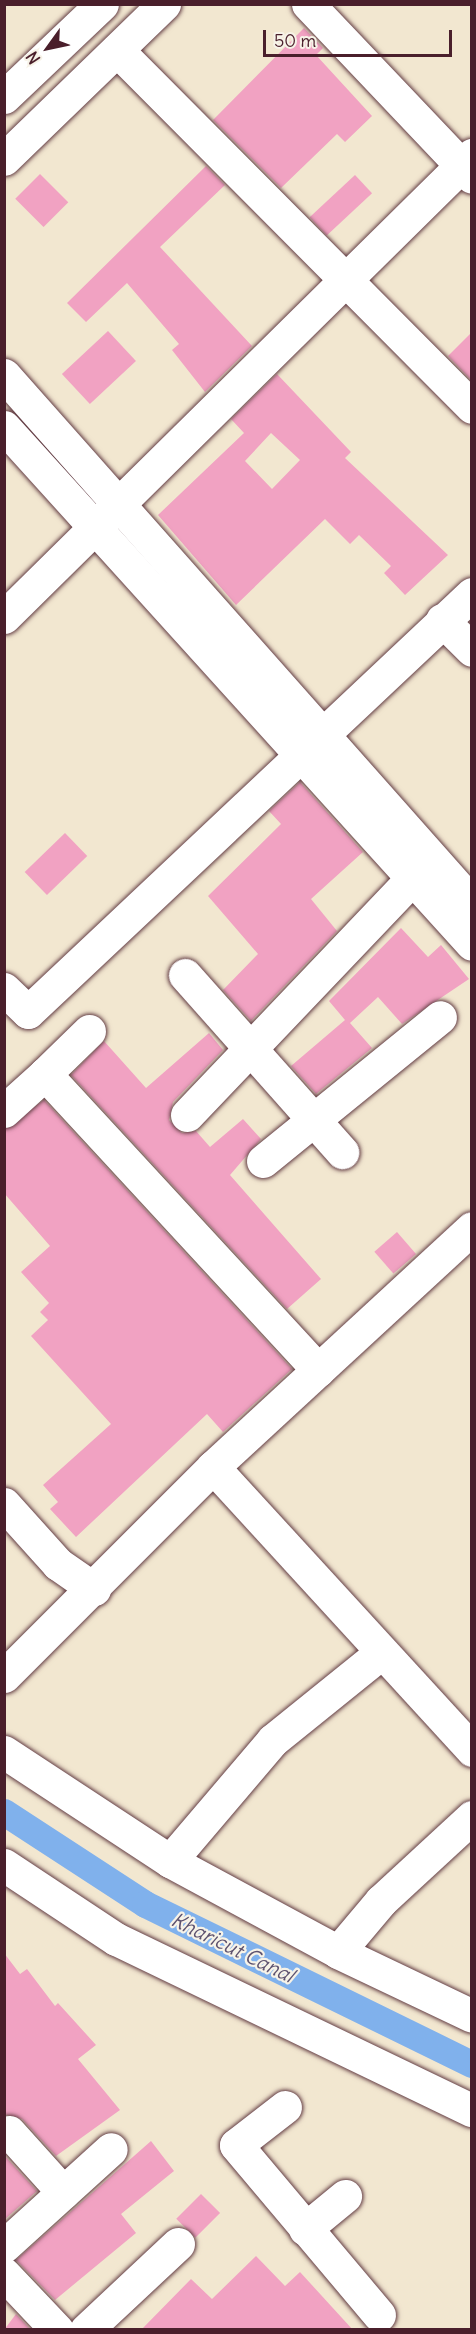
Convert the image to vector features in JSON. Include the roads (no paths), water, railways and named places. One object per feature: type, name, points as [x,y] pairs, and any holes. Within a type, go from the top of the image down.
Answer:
[{"type":"street","points":[[4,97],[102,4]]},
{"type":"street","points":[[4,159],[164,4]]},
{"type":"street","points":[[4,617],[121,506],[347,282],[468,166],[308,4]]},
{"type":"street","points":[[117,50],[471,407]]},
{"type":"street","points":[[4,375],[121,506],[310,741],[414,877],[471,944]]},
{"type":"street","points":[[4,428],[97,529],[471,903]]},
{"type":"street","points":[[4,989],[28,1012],[310,741],[471,594]]},
{"type":"street","points":[[442,620],[471,650]]},
{"type":"street","points":[[187,1115],[414,877]]},
{"type":"street","points":[[185,975],[252,1046],[342,1152]]},
{"type":"street","points":[[263,1161],[440,1017]]},
{"type":"street","points":[[4,1111],[89,1032]]},
{"type":"street","points":[[45,1074],[318,1370]]},
{"type":"street","points":[[4,1676],[94,1589],[213,1467],[471,1228]]},
{"type":"street","points":[[213,1467],[471,1750]]},
{"type":"street","points":[[4,1504],[58,1564],[94,1589]]},
{"type":"street","points":[[170,1861],[273,1740],[381,1653]]},
{"type":"street","points":[[4,1752],[170,1861],[338,1952],[471,2016]]},
{"type":"street","points":[[338,1952],[381,1901],[471,1817]]},
{"type":"street","points":[[4,1865],[116,1939],[471,2110]]},
{"type":"street","points":[[285,2107],[236,2145],[305,2229],[378,2325]]},
{"type":"street","points":[[9,2132],[63,2192]]},
{"type":"street","points":[[4,2246],[111,2149]]},
{"type":"street","points":[[305,2229],[345,2196]]},
{"type":"street","points":[[86,2330],[178,2244]]},
{"type":"street","points":[[4,2274],[57,2330]]},
{"type":"waterway","name":"Kharicut Canal","points":[[4,1812],[145,1904],[472,2064]]}]
